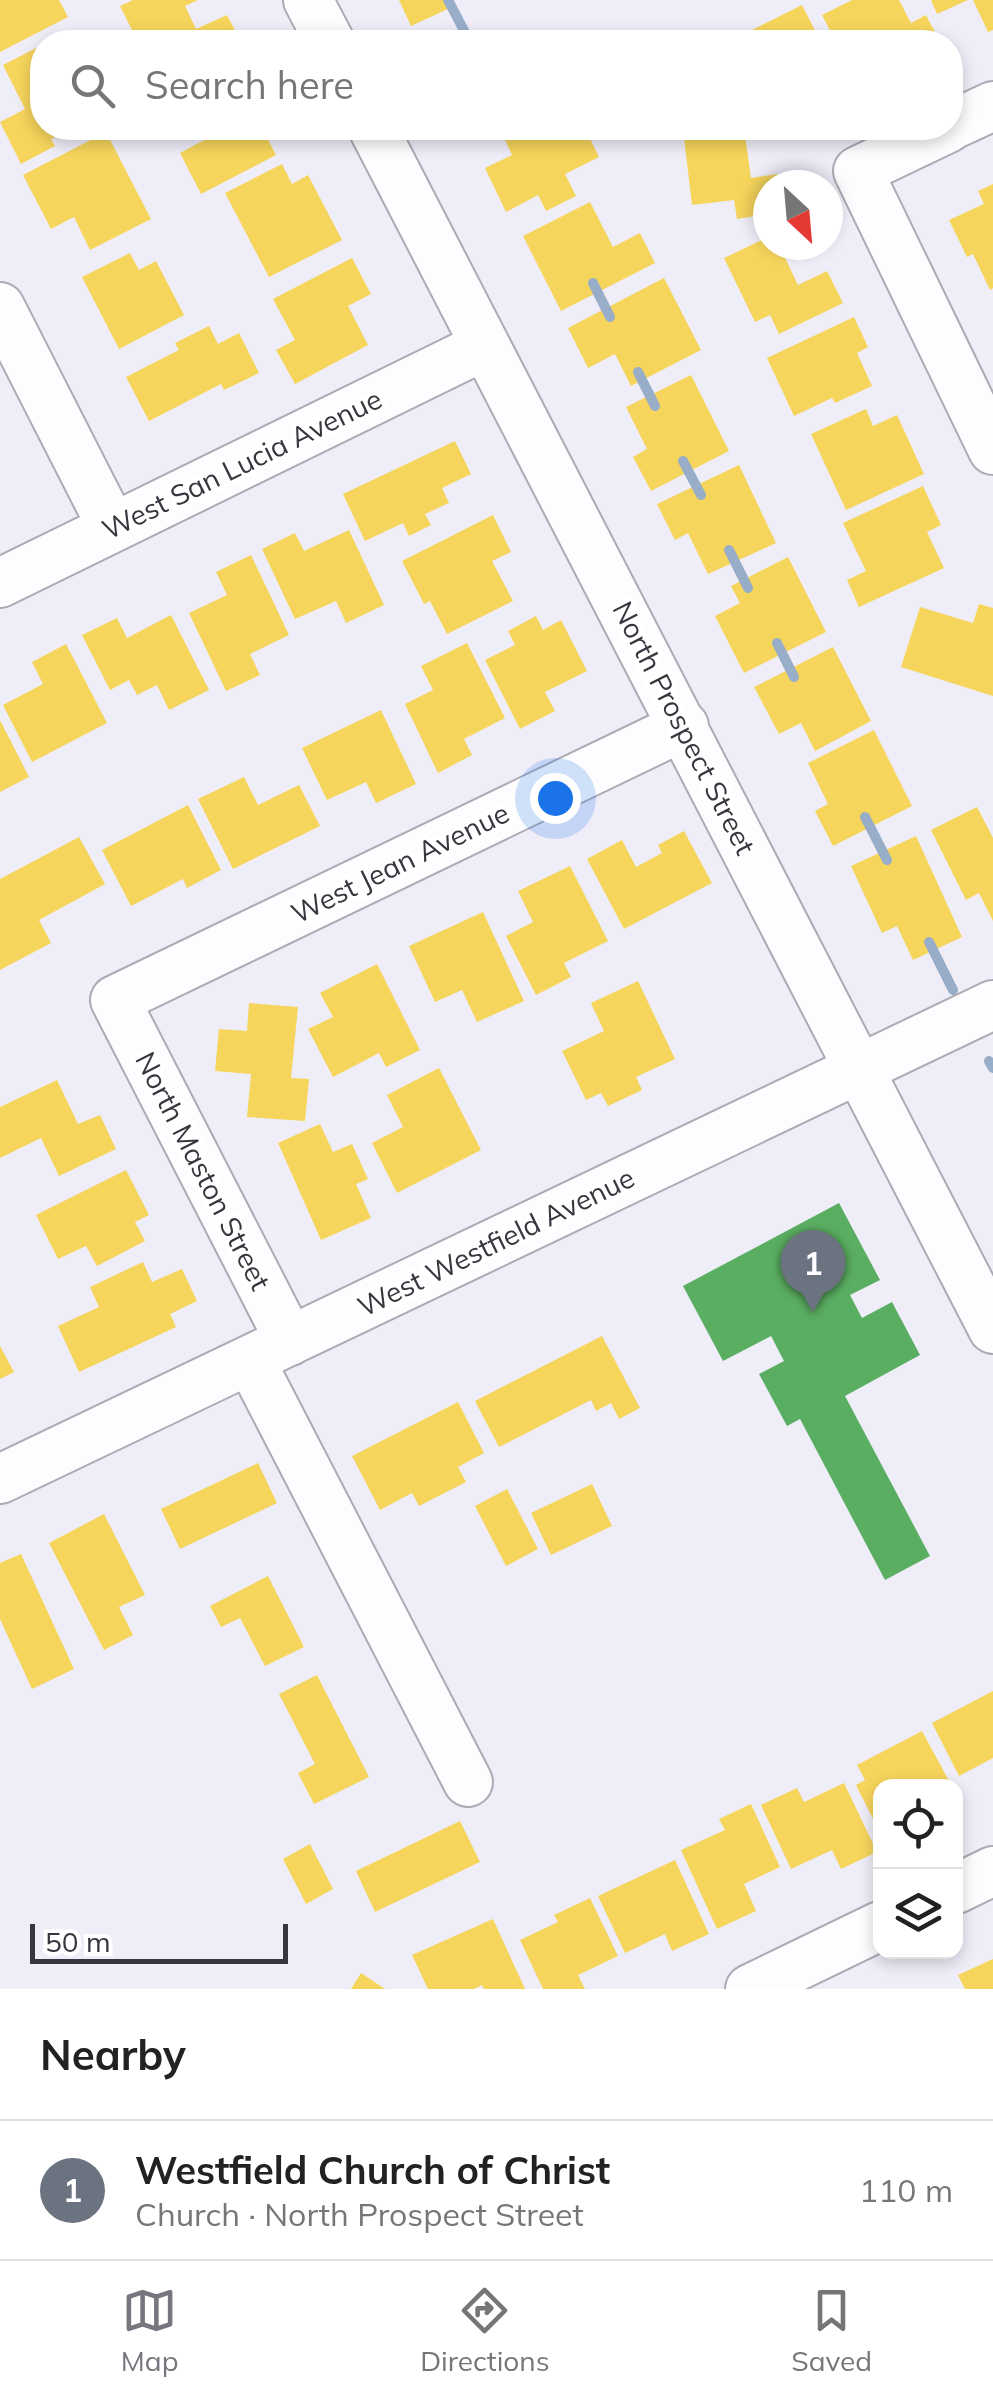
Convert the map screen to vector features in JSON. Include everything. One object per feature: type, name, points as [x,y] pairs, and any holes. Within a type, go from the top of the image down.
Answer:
[{"type":"street","points":[[308,0],[324,30]]},
{"type":"street","points":[[963,120],[993,106]]},
{"type":"street","name":"North Prospect Street","points":[[379,140],[993,1329]]},
{"type":"street","points":[[923,140],[858,172],[993,450]]},
{"type":"street","points":[[0,306],[112,526]]},
{"type":"street","name":"West San Lucia Avenue","points":[[0,583],[484,346]]},
{"type":"street","name":"West Jean Avenue","points":[[115,1000],[684,726]]},
{"type":"street","name":"North Maston Street","points":[[115,1000],[468,1782]]},
{"type":"street","name":"West Westfield Avenue","points":[[0,1479],[993,1005]]},
{"type":"street","points":[[963,1886],[993,1871]]},
{"type":"street","points":[[750,1989],[873,1929]]},
{"type":"building: Homes","points":[[0,0],[59,0],[68,17],[43,30],[30,30],[30,37],[0,52]]},
{"type":"building: Homes","points":[[133,0],[198,0],[185,6],[196,29],[227,15],[235,30],[132,30],[120,6]]},
{"type":"building: Homes","points":[[399,0],[446,0],[450,8],[411,26]]},
{"type":"building: Homes","points":[[852,0],[899,0],[911,23],[926,15],[934,30],[830,30],[822,15]]},
{"type":"building: Homes","points":[[931,0],[968,0],[937,14]]},
{"type":"building: Homes","points":[[973,0],[993,0],[993,30],[988,32]]},
{"type":"building: Homes","points":[[802,5],[815,30],[752,30]]},
{"type":"building: Homes","points":[[30,51],[30,140],[52,140],[55,146],[21,164],[0,122],[25,109],[3,65]]},
{"type":"building: Homes","points":[[91,140],[110,140],[151,219],[90,250],[74,217],[51,229],[23,175]]},
{"type":"building: Homes","points":[[204,140],[268,140],[276,155],[201,194],[180,153]]},
{"type":"building: Homes","points":[[505,140],[591,140],[599,157],[565,174],[576,196],[546,211],[538,195],[506,212],[485,168],[512,155]]},
{"type":"building: Homes","points":[[684,140],[746,140],[753,178],[753,216],[737,219],[734,200],[692,205]]},
{"type":"building: Homes","points":[[282,164],[292,184],[308,175],[342,240],[269,277],[225,193]]},
{"type":"building: Homes","points":[[993,184],[990,290],[973,254],[967,257],[949,220],[984,204],[978,191]]},
{"type":"building: Homes","points":[[590,202],[613,247],[640,233],[655,263],[561,311],[523,236]]},
{"type":"building: Homes","points":[[753,244],[753,260],[786,260],[798,285],[827,271],[843,303],[779,334],[770,315],[755,322],[724,258]]},
{"type":"building: Homes","points":[[130,253],[139,270],[156,261],[184,315],[119,349],[82,277]]},
{"type":"building: Homes","points":[[352,258],[371,294],[348,306],[368,345],[295,384],[276,350],[295,340],[273,299]]},
{"type":"building: Homes","points":[[664,278],[701,350],[631,386],[615,354],[588,368],[568,328]]},
{"type":"building: Homes","points":[[854,317],[868,347],[857,353],[872,386],[835,403],[832,398],[794,416],[767,358]]},
{"type":"building: Homes","points":[[209,326],[218,344],[239,333],[259,373],[224,390],[221,384],[149,421],[126,377],[179,350],[175,343]]},
{"type":"building: Homes","points":[[691,375],[729,451],[651,491],[633,457],[647,449],[626,407]]},
{"type":"building: Homes","points":[[866,409],[873,426],[897,415],[924,474],[846,510],[811,434]]},
{"type":"building: Homes","points":[[455,441],[471,474],[442,488],[449,503],[425,514],[431,525],[409,536],[403,523],[365,541],[343,494]]},
{"type":"building: Homes","points":[[739,465],[776,543],[708,574],[688,533],[675,540],[657,504]]},
{"type":"building: Homes","points":[[923,486],[941,525],[927,532],[944,568],[859,607],[847,580],[866,571],[843,523]]},
{"type":"building: Homes","points":[[493,515],[511,552],[492,561],[513,601],[447,634],[430,601],[424,604],[402,561]]},
{"type":"building: Homes","points":[[349,530],[384,605],[346,623],[336,601],[295,619],[262,549],[295,533],[304,551]]},
{"type":"building: Homes","points":[[251,555],[289,635],[250,654],[260,675],[226,691],[189,613],[227,595],[216,572]]},
{"type":"building: Homes","points":[[788,557],[826,632],[744,673],[715,616],[740,603],[731,586]]},
{"type":"building: Homes","points":[[979,604],[993,608],[993,696],[901,667],[920,607],[973,623]]},
{"type":"building: Homes","points":[[171,615],[209,690],[169,710],[157,685],[137,695],[129,680],[110,690],[82,635],[117,618],[127,638]]},
{"type":"building: Homes","points":[[536,616],[543,630],[561,620],[587,671],[545,692],[555,711],[520,729],[485,660],[515,645],[508,631]]},
{"type":"building: Homes","points":[[467,643],[505,718],[464,739],[472,755],[438,773],[405,704],[433,690],[421,666]]},
{"type":"building: Homes","points":[[66,644],[107,723],[32,762],[3,705],[43,684],[32,662]]},
{"type":"building: Homes","points":[[833,647],[871,721],[815,751],[801,723],[779,734],[754,687]]},
{"type":"building: Homes","points":[[381,710],[416,784],[376,803],[366,782],[327,800],[302,748]]},
{"type":"building: Homes","points":[[0,720],[29,777],[0,792]]},
{"type":"building: Homes","points":[[874,730],[912,806],[833,846],[815,811],[828,804],[808,763]]},
{"type":"building: Homes","points":[[244,777],[258,805],[299,785],[320,826],[233,869],[198,799]]},
{"type":"building: Homes","points":[[188,805],[221,870],[187,888],[183,879],[131,906],[102,850]]},
{"type":"building: Homes","points":[[977,807],[993,838],[993,921],[979,893],[966,900],[931,830]]},
{"type":"building: Homes","points":[[684,831],[712,883],[624,929],[587,859],[622,840],[636,867],[662,853],[658,845]]},
{"type":"building: Homes","points":[[916,836],[962,937],[913,960],[897,926],[882,933],[851,866]]},
{"type":"building: Homes","points":[[79,837],[105,884],[39,920],[51,943],[0,970],[0,879]]},
{"type":"building: Homes","points":[[570,866],[608,941],[564,963],[571,977],[536,995],[506,936],[533,922],[518,891]]},
{"type":"building: Homes","points":[[483,912],[524,1001],[477,1022],[462,990],[435,1002],[409,946]]},
{"type":"building: Homes","points":[[377,964],[420,1050],[386,1067],[379,1053],[333,1077],[308,1029],[333,1017],[320,993]]},
{"type":"building: Homes","points":[[638,981],[675,1059],[636,1077],[642,1090],[608,1106],[601,1093],[586,1100],[562,1051],[604,1031],[591,1003]]},
{"type":"building: Homes","points":[[249,1003],[298,1007],[291,1078],[309,1079],[305,1121],[247,1117],[251,1074],[215,1071],[219,1029],[247,1031]]},
{"type":"building: Homes","points":[[439,1068],[481,1150],[397,1193],[372,1143],[403,1127],[387,1095]]},
{"type":"building: Homes","points":[[57,1080],[78,1124],[100,1115],[116,1149],[59,1176],[41,1138],[0,1158],[0,1107]]},
{"type":"building: Homes","points":[[320,1124],[333,1152],[352,1144],[368,1179],[356,1184],[371,1218],[321,1240],[278,1143]]},
{"type":"building: Homes","points":[[126,1170],[149,1215],[135,1222],[145,1241],[97,1266],[86,1246],[58,1259],[36,1215]]},
{"type":"building: Homes","points":[[143,1262],[152,1282],[182,1269],[197,1301],[170,1314],[176,1327],[79,1372],[58,1326],[99,1307],[90,1287]]},
{"type":"building: Homes","points":[[602,1336],[640,1408],[619,1419],[611,1403],[596,1411],[591,1400],[499,1447],[475,1401]]},
{"type":"building: Homes","points":[[0,1346],[14,1372],[0,1379]]},
{"type":"building: Homes","points":[[458,1402],[484,1453],[458,1467],[466,1482],[419,1506],[412,1493],[380,1510],[352,1456]]},
{"type":"building: Homes","points":[[258,1463],[277,1503],[180,1549],[161,1509]]},
{"type":"building: Homes","points":[[592,1484],[612,1526],[551,1555],[531,1513]]},
{"type":"building: Homes","points":[[507,1489],[538,1549],[506,1566],[475,1506]]},
{"type":"building: Homes","points":[[104,1514],[145,1595],[119,1607],[133,1635],[104,1650],[49,1543]]},
{"type":"building: Homes","points":[[21,1554],[74,1669],[32,1689],[0,1619],[0,1563]]},
{"type":"building: Homes","points":[[268,1576],[304,1647],[265,1666],[240,1618],[221,1627],[210,1606]]},
{"type":"building: Homes","points":[[317,1675],[369,1777],[314,1804],[298,1773],[315,1764],[279,1694]]},
{"type":"building: Homes","points":[[993,1691],[993,1758],[959,1776],[932,1723]]},
{"type":"building: Homes","points":[[922,1731],[948,1779],[873,1779],[873,1819],[856,1785],[865,1780],[857,1765]]},
{"type":"building: Homes","points":[[844,1783],[873,1844],[873,1854],[841,1869],[832,1850],[791,1869],[761,1805],[797,1788],[804,1802]]},
{"type":"building: Homes","points":[[751,1804],[780,1867],[744,1884],[756,1911],[717,1929],[681,1850],[725,1830],[719,1819]]},
{"type":"building: Homes","points":[[460,1821],[480,1862],[375,1912],[356,1871]]},
{"type":"building: Homes","points":[[310,1844],[333,1889],[306,1904],[283,1859]]},
{"type":"building: Homes","points":[[675,1860],[709,1934],[672,1951],[665,1934],[625,1953],[598,1896]]},
{"type":"building: Homes","points":[[590,1898],[618,1956],[578,1975],[585,1989],[543,1989],[520,1940],[558,1922],[554,1915]]},
{"type":"building: Homes","points":[[493,1919],[525,1989],[484,1989],[482,1985],[474,1989],[428,1989],[412,1955]]},
{"type":"building: Homes","points":[[993,1959],[993,1989],[965,1989],[958,1975]]},
{"type":"building: Homes","points":[[361,1973],[385,1989],[351,1989]]},
{"type":"building: Public","points":[[839,1203],[880,1280],[850,1295],[862,1318],[892,1302],[920,1355],[845,1396],[930,1556],[885,1580],[800,1419],[787,1426],[759,1374],[784,1361],[771,1336],[723,1361],[683,1286]]},
{"type":"waterway","points":[[448,0],[464,30]]},
{"type":"waterway","points":[[593,283],[610,317]]},
{"type":"waterway","points":[[638,372],[655,406]]},
{"type":"waterway","points":[[683,461],[701,495]]},
{"type":"waterway","points":[[729,550],[748,588]]},
{"type":"waterway","points":[[777,643],[794,677]]},
{"type":"waterway","points":[[865,817],[887,860]]},
{"type":"waterway","points":[[929,942],[953,990]]},
{"type":"waterway","points":[[989,1061],[993,1068]]},
{"type":"place","name":"Westfield Church of Christ","points":[[813,1312]]}]
